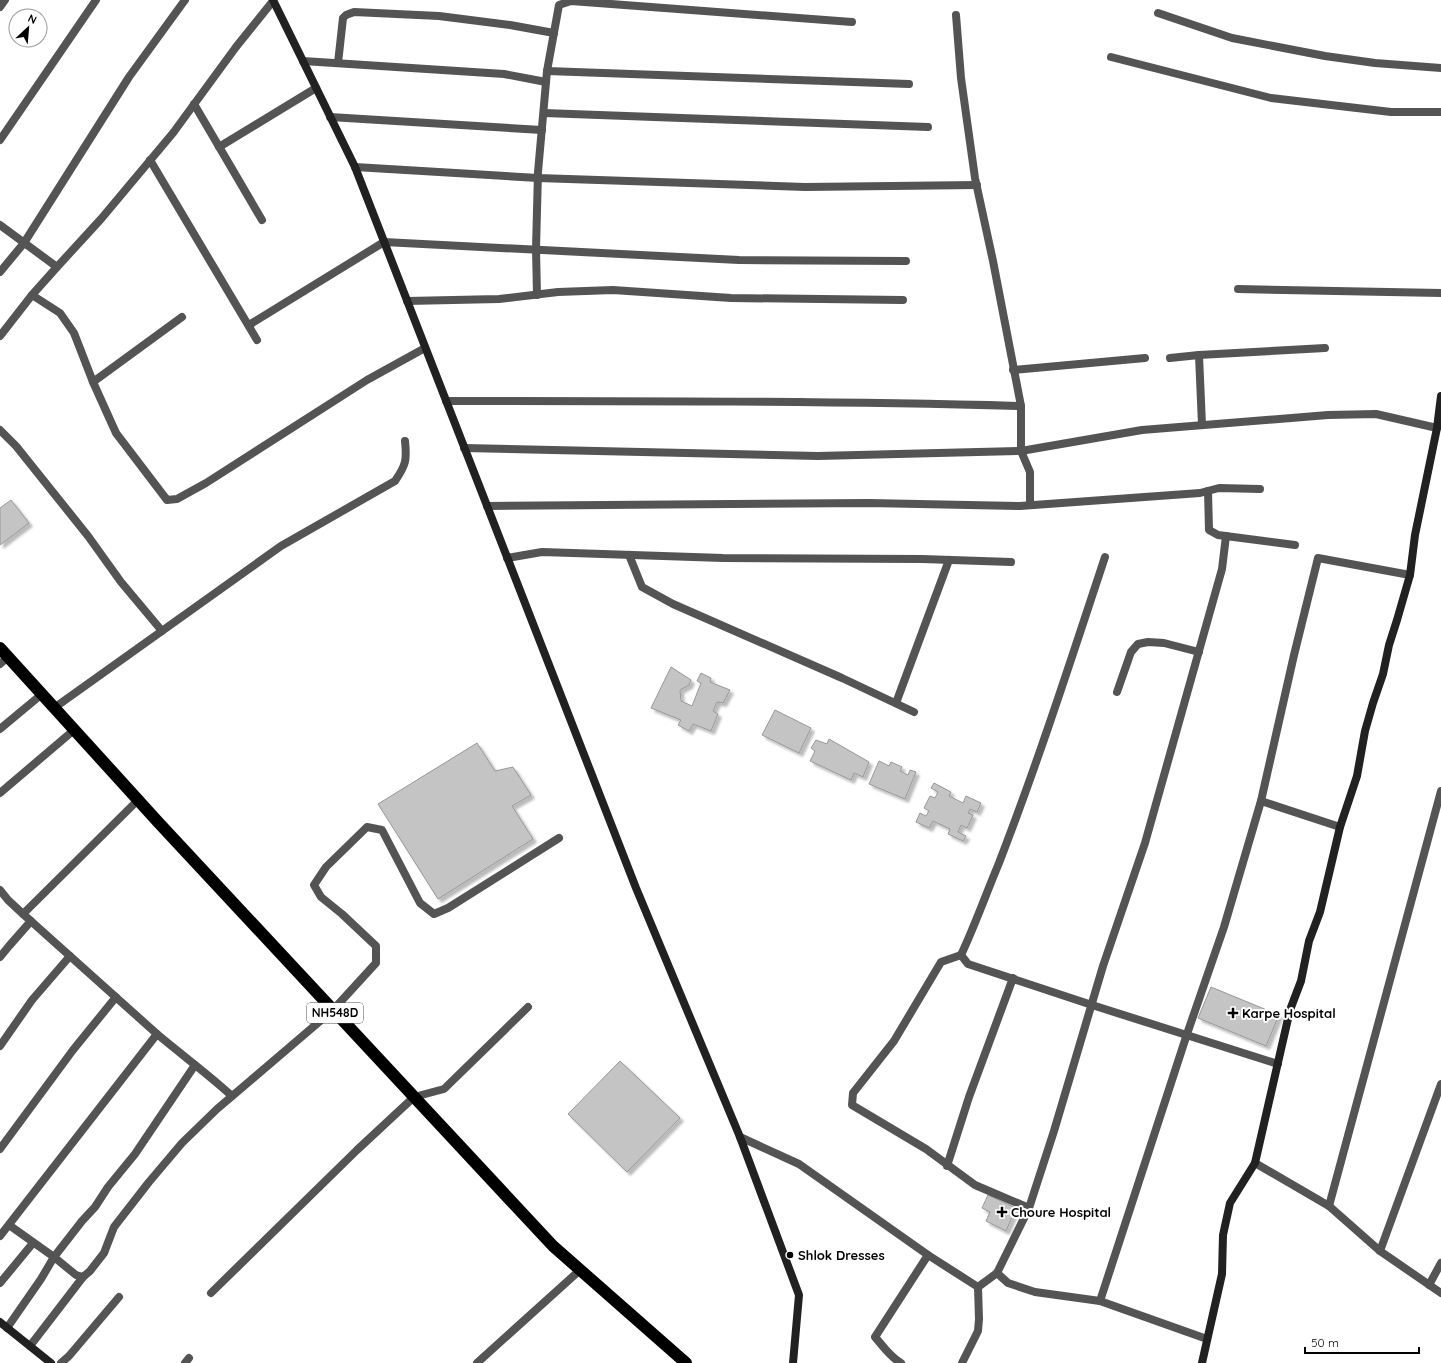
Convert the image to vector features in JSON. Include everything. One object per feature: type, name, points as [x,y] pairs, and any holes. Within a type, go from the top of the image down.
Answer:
[{"type":"highway","name":"NH548D","points":[[3,656],[42,694],[332,1010],[553,1246],[686,1363]]},
{"type":"street","points":[[0,7],[5,0]]},
{"type":"street","points":[[0,140],[96,0]]},
{"type":"street","points":[[0,272],[24,243],[129,77],[185,0]]},
{"type":"street","points":[[0,336],[32,295],[101,219],[173,133],[236,47],[273,0],[355,167],[636,888],[740,1137],[799,1295],[793,1363]]},
{"type":"street","points":[[537,295],[536,249],[538,178],[547,71],[559,5],[571,1],[852,22]]},
{"type":"street","points":[[338,63],[343,18],[354,12],[439,16],[510,25],[554,33]]},
{"type":"street","points":[[1158,13],[1232,38],[1375,64],[1441,68]]},
{"type":"street","points":[[956,15],[961,78],[977,185],[1021,406],[1021,451],[1030,472],[1030,505]]},
{"type":"street","points":[[1111,57],[1271,98],[1391,112],[1441,112]]},
{"type":"street","points":[[303,61],[504,74],[546,82]]},
{"type":"street","points":[[547,71],[909,84]]},
{"type":"street","points":[[219,147],[316,88]]},
{"type":"street","points":[[194,104],[262,220]]},
{"type":"street","points":[[544,113],[928,127]]},
{"type":"street","points":[[330,117],[542,130]]},
{"type":"street","points":[[150,160],[257,340]]},
{"type":"street","points":[[355,167],[538,178],[805,187],[977,185]]},
{"type":"street","points":[[0,225],[57,267]]},
{"type":"street","points":[[249,325],[384,242],[739,260],[906,262]]},
{"type":"street","points":[[1238,289],[1441,293]]},
{"type":"street","points":[[407,301],[499,299],[558,292],[613,290],[731,298],[903,300]]},
{"type":"street","points":[[32,295],[60,313],[74,333],[93,382],[116,433],[167,500],[177,499],[206,483],[367,380],[425,348]]},
{"type":"street","points":[[93,382],[182,317]]},
{"type":"street","points":[[1170,358],[1325,348]]},
{"type":"street","points":[[1199,355],[1202,425]]},
{"type":"street","points":[[1013,370],[1145,358]]},
{"type":"street","points":[[1202,1363],[1222,1274],[1223,1235],[1230,1204],[1255,1163],[1290,1010],[1301,981],[1309,941],[1320,912],[1340,827],[1356,776],[1365,731],[1383,674],[1389,645],[1410,575],[1415,535],[1441,396]]},
{"type":"street","points":[[446,401],[712,400],[1021,406]]},
{"type":"street","points":[[464,448],[818,456],[1021,451],[1142,430],[1328,415],[1376,414],[1436,428]]},
{"type":"street","points":[[0,430],[20,452],[88,536],[121,582],[162,631]]},
{"type":"street","points":[[54,708],[281,546],[395,481],[404,466],[406,454],[405,441]]},
{"type":"street","points":[[487,506],[869,502],[1030,505],[1200,493],[1219,488],[1260,489]]},
{"type":"street","points":[[1208,491],[1209,530],[1226,536],[1295,546]]},
{"type":"street","points":[[978,1287],[997,1272],[1029,1208],[1054,1131],[1103,966],[1145,843],[1222,569],[1226,536]]},
{"type":"street","points":[[507,558],[542,552],[723,558],[1011,562]]},
{"type":"street","points":[[629,555],[642,587],[674,604],[842,678],[914,712]]},
{"type":"street","points":[[1029,1208],[975,1185],[947,1166],[926,1149],[852,1105],[853,1093],[894,1041],[941,962],[961,955],[1009,836],[1055,712],[1104,557]]},
{"type":"street","points":[[1100,1301],[1187,1034],[1224,927],[1261,801],[1294,655],[1318,558],[1410,575]]},
{"type":"street","points":[[896,703],[948,560]]},
{"type":"street","points":[[1117,692],[1131,652],[1138,644],[1148,642],[1164,643],[1199,652]]},
{"type":"street","points":[[0,728],[42,694]]},
{"type":"street","points":[[0,793],[74,730]]},
{"type":"street","points":[[1329,1206],[1441,791]]},
{"type":"street","points":[[23,914],[138,800]]},
{"type":"street","points":[[1261,801],[1340,827]]},
{"type":"street","points":[[30,1346],[83,1277],[90,1271],[104,1253],[114,1227],[182,1143],[232,1096],[332,1010],[376,963],[376,946],[342,914],[321,897],[314,884],[326,867],[367,827],[382,830],[420,902],[434,914],[448,908],[559,838]]},
{"type":"street","points":[[0,890],[23,914],[157,1034],[211,1076],[232,1096]]},
{"type":"street","points":[[0,957],[31,921]]},
{"type":"street","points":[[961,955],[968,964],[1278,1064]]},
{"type":"street","points":[[0,1046],[32,1000],[70,956]]},
{"type":"street","points":[[947,1166],[969,1097],[1013,978]]},
{"type":"street","points":[[0,1149],[78,1044],[116,997]]},
{"type":"street","points":[[211,1293],[357,1150],[414,1097],[444,1089],[528,1007]]},
{"type":"street","points":[[0,1236],[157,1034]]},
{"type":"street","points":[[7,1328],[41,1280],[54,1257],[82,1220],[95,1207],[108,1187],[135,1154],[195,1065]]},
{"type":"street","points":[[1380,1251],[1441,1084]]},
{"type":"street","points":[[740,1137],[799,1164],[928,1256],[978,1287]]},
{"type":"street","points":[[1255,1163],[1329,1206],[1380,1251],[1441,1293]]},
{"type":"street","points":[[9,1225],[54,1257],[76,1275],[83,1277]]},
{"type":"street","points":[[0,1283],[33,1243]]},
{"type":"street","points":[[901,1363],[885,1349],[875,1337],[928,1256]]},
{"type":"street","points":[[1429,1285],[1441,1263]]},
{"type":"street","points":[[477,1363],[580,1270]]},
{"type":"street","points":[[997,1272],[1008,1283],[1035,1292],[1100,1301],[1207,1339]]},
{"type":"street","points":[[962,1363],[978,1331],[978,1287]]},
{"type":"street","points":[[61,1363],[69,1356],[119,1297]]},
{"type":"street","points":[[0,1322],[51,1363]]},
{"type":"building","points":[[11,500],[29,523],[0,545],[0,508]]},
{"type":"building","points":[[671,667],[691,680],[689,685],[680,690],[681,701],[692,706],[701,683],[697,681],[701,673],[711,678],[710,682],[730,690],[723,703],[717,702],[713,711],[718,714],[711,731],[693,724],[689,731],[678,725],[681,720],[651,708]]},
{"type":"building","points":[[775,710],[811,728],[799,753],[762,735]]},
{"type":"building","points":[[829,739],[869,762],[863,777],[854,773],[851,780],[810,761],[815,751],[811,748],[816,740],[827,744]]},
{"type":"building","points":[[477,743],[495,771],[513,767],[531,795],[512,806],[533,839],[438,899],[378,804]]},
{"type":"building","points":[[879,761],[889,766],[891,762],[902,767],[900,771],[908,775],[910,770],[916,772],[905,799],[869,784]]},
{"type":"building","points":[[934,783],[951,792],[949,796],[963,803],[966,796],[981,803],[977,812],[970,809],[968,813],[973,815],[967,828],[961,825],[958,832],[966,836],[963,841],[948,834],[950,829],[933,821],[929,828],[916,822],[920,813],[926,816],[929,811],[924,808],[930,796],[935,798],[938,792],[931,788]]},
{"type":"building","points":[[1211,987],[1279,1015],[1266,1046],[1198,1018]]},
{"type":"building","points":[[620,1061],[680,1118],[627,1172],[568,1114]]},
{"type":"building","points":[[988,1195],[1016,1208],[1006,1231],[986,1221],[990,1212],[982,1208]]},
{"type":"place","name":"Karpe Hospital","points":[[1233,1013]]},
{"type":"place","name":"Choure Hospital","points":[[1002,1212]]},
{"type":"place","name":"Shlok Dresses","points":[[790,1255]]}]
